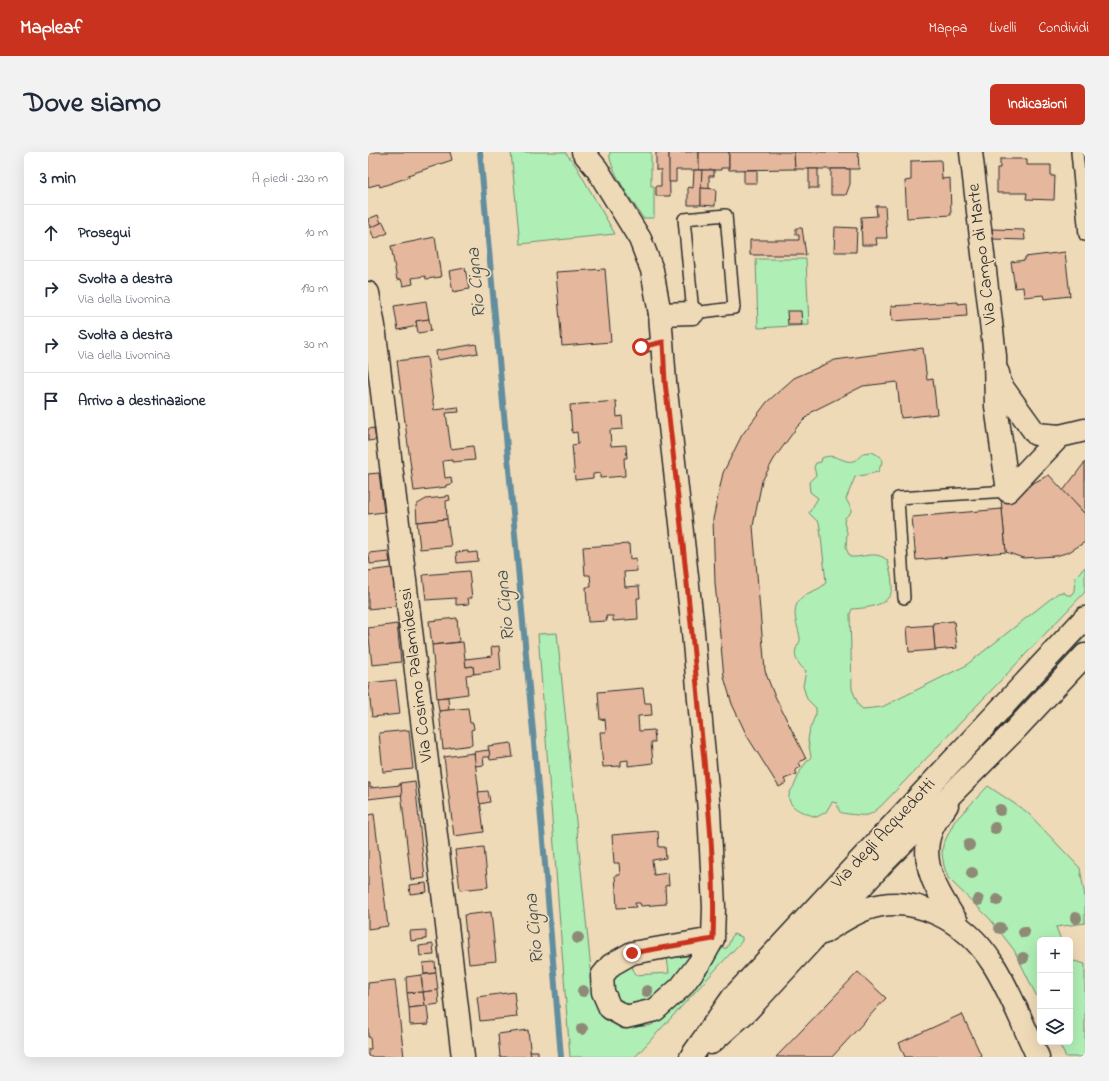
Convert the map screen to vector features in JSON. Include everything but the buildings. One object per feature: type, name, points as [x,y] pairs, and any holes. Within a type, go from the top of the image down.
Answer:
[{"type":"street","points":[[583,152],[597,160],[640,239],[638,252],[652,270],[660,314],[665,382],[692,621],[713,787],[713,939],[700,962],[681,987],[655,1010],[626,1017],[610,1008],[603,992],[602,976],[611,965],[632,953],[713,939]]},
{"type":"street","name":"Via Campo di Marte","points":[[971,152],[995,356],[1000,384],[1036,434],[1060,436],[1085,430]]},
{"type":"street","name":"Via Cosimo Palamidessi","points":[[368,293],[376,342],[463,1057]]},
{"type":"street","points":[[660,314],[693,313]]},
{"type":"street","name":"Via Campo di Marte","points":[[995,356],[996,406],[1008,491]]},
{"type":"street","points":[[1008,491],[1060,436]]},
{"type":"street","name":"Via degli Acquedotti","points":[[691,1057],[734,997],[1085,618]]},
{"type":"street","name":"Via degli Acquedotti","points":[[695,1057],[747,1011],[884,862],[1085,655]]},
{"type":"street","points":[[955,790],[931,831],[927,848],[929,868],[937,891],[962,930]]},
{"type":"street","points":[[815,938],[850,916],[866,909],[899,904],[918,906],[933,910],[962,930],[977,943],[992,962],[1038,1057]]},
{"type":"lane","points":[[1077,152],[1083,193],[1085,235]]},
{"type":"lane","points":[[726,215],[734,308],[693,313],[684,219],[726,215]]},
{"type":"lane","points":[[641,347],[663,342]]},
{"type":"lane","points":[[904,598],[898,498],[1008,491]]},
{"type":"green space","points":[[511,152],[565,152],[576,166],[615,234],[520,244]]},
{"type":"green space","points":[[610,152],[651,152],[651,186],[654,186],[654,218],[643,218],[612,166]]},
{"type":"green space","points":[[756,259],[806,259],[809,325],[758,328]]},
{"type":"green space","points":[[872,452],[881,457],[882,462],[878,472],[855,477],[846,499],[851,508],[851,512],[845,518],[844,523],[847,532],[846,548],[850,557],[878,555],[883,557],[887,560],[892,581],[889,597],[884,601],[865,608],[852,609],[850,614],[852,689],[859,706],[863,709],[882,707],[965,666],[1058,593],[1063,592],[1067,595],[1071,595],[1074,591],[1075,577],[1085,567],[1085,592],[873,813],[858,815],[840,812],[837,803],[832,802],[826,812],[817,817],[798,810],[789,800],[790,792],[801,770],[811,757],[808,740],[810,728],[816,714],[816,708],[807,699],[803,686],[806,671],[799,664],[795,656],[800,639],[795,613],[797,604],[803,596],[821,587],[826,582],[819,523],[809,513],[818,498],[810,492],[809,482],[816,475],[814,467],[816,463],[821,462],[822,458],[828,456],[853,461],[858,459],[863,453]]},
{"type":"green space","points":[[557,633],[594,999],[613,1018],[625,1025],[652,1025],[723,948],[727,948],[733,934],[742,937],[742,941],[635,1057],[570,1057],[538,634]]},
{"type":"green space","points":[[1085,633],[1085,637],[738,1010],[736,1008]]},
{"type":"green space","points":[[988,786],[1027,812],[1080,868],[1085,897],[1085,923],[1056,927],[1060,937],[1037,937],[1037,997],[1014,950],[990,919],[948,878],[942,854],[943,845],[954,822]]},
{"type":"green space","points":[[688,956],[690,960],[654,1002],[639,1009],[618,1002],[611,982],[615,973],[632,966],[635,975],[669,973],[667,958]]},
{"type":"green space","points":[[1073,961],[1085,964],[1085,1057],[1066,1057],[1060,1045],[1073,1045]]},
{"type":"waterway","name":"Rio Cigna","points":[[480,152],[544,852],[561,1057]]},
{"type":"route","points":[[632,953],[713,939],[714,907],[708,811],[692,621],[665,382],[663,342],[641,347]]}]
